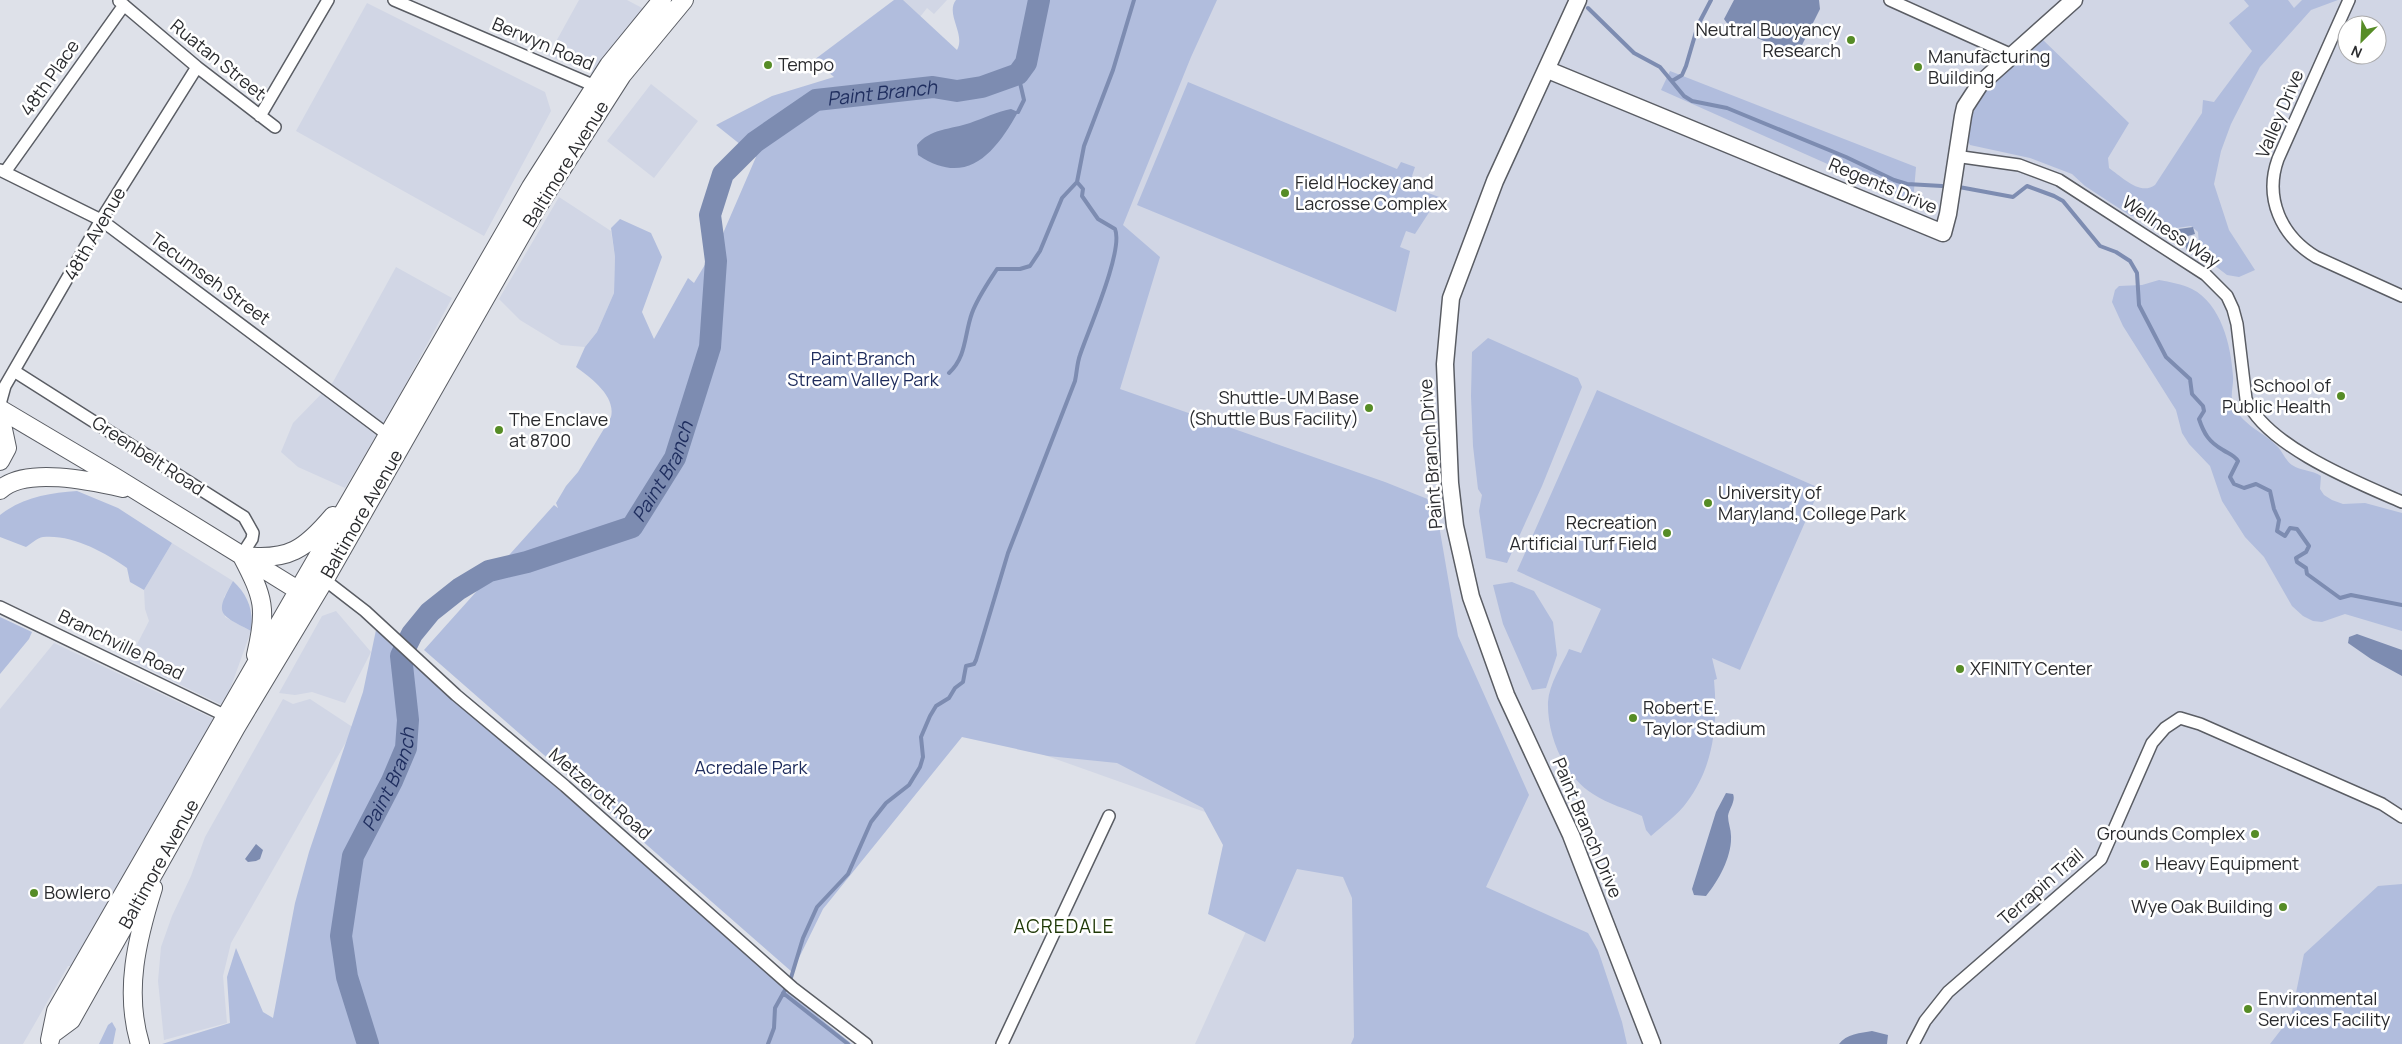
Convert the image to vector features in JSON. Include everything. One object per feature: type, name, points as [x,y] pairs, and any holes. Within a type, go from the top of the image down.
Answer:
[{"type":"main road","name":"Baltimore Avenue","points":[[318,575],[358,487],[522,202],[595,86],[662,0]]},
{"type":"main road","name":"Baltimore Avenue","points":[[50,1039],[71,1020],[318,575],[557,175],[622,75],[684,0]]},
{"type":"main road","name":"Greenbelt Road","points":[[0,409],[306,596]]},
{"type":"main road","points":[[0,414],[7,448],[0,461]]},
{"type":"main road","points":[[0,490],[5,484],[35,477],[61,476],[96,481],[138,492]]},
{"type":"main road","points":[[242,556],[264,558],[290,554],[300,549],[313,539],[358,487]]},
{"type":"main road","points":[[242,556],[260,594],[263,610],[263,624],[253,670]]},
{"type":"main road","name":"Baltimore Avenue","points":[[50,1039],[56,1011],[226,716],[253,670],[306,596]]},
{"type":"main road","points":[[140,1044],[133,1013],[132,982],[140,932],[161,859]]},
{"type":"street","points":[[260,116],[328,0]]},
{"type":"street","name":"Berwyn Road","points":[[394,0],[595,86]]},
{"type":"street","name":"Paint Branch Drive","points":[[1578,0],[1548,70],[1495,181],[1450,298],[1445,364],[1450,483],[1455,526],[1474,606],[1506,695],[1586,871],[1652,1044]]},
{"type":"street","points":[[1890,0],[2012,55]]},
{"type":"street","name":"Regents Drive","points":[[1548,70],[1943,233],[1948,214],[1965,107],[1980,84],[2074,0]]},
{"type":"street","name":"Valley Drive","points":[[2349,0],[2278,159],[2273,173],[2273,195],[2280,219],[2292,237],[2305,250],[2316,257],[2402,296]]},
{"type":"street","name":"Ruatan Street","points":[[121,2],[197,67],[275,127]]},
{"type":"street","name":"48th Place","points":[[3,171],[121,2]]},
{"type":"street","name":"48th Avenue","points":[[0,404],[5,386],[101,220],[197,67]]},
{"type":"street","name":"Wellness Way","points":[[1956,156],[2020,165],[2059,180],[2206,275],[2227,296],[2233,309],[2237,324],[2246,399],[2250,410],[2261,423],[2288,444],[2329,468],[2402,502]]},
{"type":"street","name":"Tecumseh Street","points":[[3,171],[101,220],[388,435]]},
{"type":"street","name":"Greenbelt Road","points":[[14,372],[244,517],[253,533],[252,539],[242,556]]},
{"type":"street","name":"Metzerott Road","points":[[318,575],[395,638],[789,984],[866,1044]]},
{"type":"street","name":"Branchville Road","points":[[0,607],[226,716]]},
{"type":"street","name":"Terrapin Trail","points":[[1913,1044],[1925,1021],[1948,992],[2101,859],[2152,743],[2165,728],[2180,718],[2200,724],[2382,804],[2402,817]]},
{"type":"street","points":[[1002,1044],[1109,816]]},
{"type":"shaded area","points":[[579,0],[627,0],[644,9],[592,73],[548,56]]},
{"type":"shaded area","points":[[900,0],[947,0],[934,14],[927,8],[920,17]]},
{"type":"shaded area","name":"University of Maryland, College Park","points":[[1207,0],[2402,0],[2402,1044],[1195,1044],[1287,841],[940,718],[1001,530]]},
{"type":"shaded area","points":[[1734,0],[1819,0],[1820,9],[1797,55],[1729,26],[1724,19]]},
{"type":"shaded area","points":[[367,3],[545,92],[551,111],[484,236],[296,131]]},
{"type":"shaded area","points":[[651,84],[698,121],[654,178],[607,141]]},
{"type":"shaded area","points":[[1011,109],[1018,112],[1009,127],[1000,141],[978,161],[965,167],[951,168],[935,164],[918,155],[917,145],[934,133]]},
{"type":"shaded area","points":[[559,197],[611,231],[615,257],[614,293],[597,332],[585,347],[561,345],[520,320],[499,299]]},
{"type":"shaded area","points":[[2140,216],[2164,231],[2193,227],[2195,234],[2188,236],[2192,253],[2187,251],[2184,241],[2176,243],[2139,219]]},
{"type":"shaded area","points":[[396,267],[452,298],[390,413],[345,488],[298,467],[281,452],[293,423],[333,382]]},
{"type":"shaded area","points":[[172,543],[233,581],[224,597],[225,617],[251,631],[224,706],[129,660],[149,621],[145,609],[144,590]]},
{"type":"shaded area","points":[[336,611],[371,652],[345,703],[312,692],[295,695],[279,693],[322,616]]},
{"type":"shaded area","points":[[2357,634],[2402,650],[2402,676],[2371,659],[2348,643],[2349,637]]},
{"type":"shaded area","points":[[54,643],[216,720],[73,966],[68,966],[23,1044],[0,1044],[0,709]]},
{"type":"shaded area","points":[[283,699],[293,704],[310,699],[354,728],[231,943],[223,976],[227,1023],[164,1040],[158,981],[161,947],[205,837]]},
{"type":"shaded area","points":[[1726,793],[1733,794],[1734,797],[1728,816],[1731,844],[1727,860],[1716,883],[1706,896],[1694,895],[1692,889],[1716,812]]},
{"type":"shaded area","points":[[256,844],[263,850],[260,859],[248,862],[245,859]]},
{"type":"shaded area","points":[[1872,1031],[1888,1035],[1887,1044],[1839,1044],[1850,1036]]},
{"type":"green space","points":[[894,0],[903,0],[957,50],[959,37],[953,11],[956,0],[1217,0],[1191,57],[1123,225],[1160,257],[1120,389],[1385,482],[1435,502],[1458,636],[1529,795],[1486,887],[1588,933],[1598,950],[1622,1022],[1627,1044],[1351,1044],[1354,1037],[1352,898],[1343,877],[1297,869],[1265,942],[1208,914],[1223,845],[1203,808],[1117,763],[1048,756],[962,737],[823,909],[792,972],[424,650],[554,505],[558,508],[556,503],[566,486],[578,472],[611,417],[612,409],[606,395],[595,382],[576,367],[585,347],[597,332],[614,293],[615,257],[611,228],[620,219],[651,233],[662,257],[642,312],[654,339],[688,278],[694,283],[721,238],[756,157],[716,125],[772,96],[834,77],[814,60]]},
{"type":"green space","points":[[2244,0],[2288,0],[2294,8],[2302,0],[2338,0],[2311,10],[2260,67],[2231,124],[2221,151],[2214,184],[2229,230],[2255,270],[2239,277],[2227,275],[2197,252],[2199,245],[2198,232],[2191,226],[2162,230],[2141,216],[2131,216],[2085,186],[2072,174],[2030,158],[1970,145],[1968,138],[1974,112],[1988,87],[2008,67],[2042,39],[2129,123],[2108,158],[2109,168],[2137,187],[2149,188],[2155,185],[2202,113],[2203,100],[2214,102],[2252,51],[2229,23],[2249,6]]},
{"type":"green space","points":[[1670,71],[1916,167],[1913,202],[1661,90]]},
{"type":"green space","name":"Field Hockey and Lacrosse Complex","points":[[1188,82],[1397,169],[1401,162],[1415,167],[1412,176],[1422,180],[1418,189],[1439,197],[1415,234],[1406,231],[1400,247],[1410,251],[1396,312],[1137,205]]},
{"type":"green space","points":[[2159,280],[2180,284],[2192,289],[2202,296],[2217,315],[2223,326],[2230,351],[2234,406],[2248,424],[2278,447],[2292,465],[2321,476],[2320,489],[2324,495],[2332,500],[2343,504],[2365,503],[2402,513],[2402,631],[2345,614],[2322,622],[2313,621],[2303,616],[2292,606],[2264,557],[2245,537],[2222,501],[2210,466],[2189,444],[2182,433],[2176,410],[2123,326],[2112,302],[2115,290],[2119,286],[2142,285]]},
{"type":"green space","points":[[1488,338],[1578,378],[1582,387],[1542,486],[1507,563],[1486,558],[1479,511],[1482,495],[1478,489],[1473,446],[1472,352]]},
{"type":"green space","name":"Recreation Artificial Turf Field","points":[[1597,390],[1817,487],[1817,495],[1740,670],[1712,658],[1717,679],[1714,680],[1714,728],[1712,744],[1703,774],[1683,807],[1651,836],[1646,830],[1642,816],[1599,798],[1574,777],[1559,754],[1548,715],[1549,695],[1553,682],[1569,649],[1581,653],[1601,609],[1517,571]]},
{"type":"green space","points":[[77,491],[118,508],[172,543],[144,590],[130,582],[127,568],[87,545],[65,538],[43,537],[26,547],[0,537],[0,515],[9,509],[37,497]]},
{"type":"green space","points":[[233,581],[243,592],[249,604],[252,617],[251,631],[226,617],[223,612],[223,601]]},
{"type":"green space","points":[[1512,582],[1534,591],[1553,622],[1557,655],[1546,688],[1532,690],[1503,624],[1493,585]]},
{"type":"green space","points":[[0,617],[32,632],[29,639],[0,674]]},
{"type":"green space","points":[[376,630],[852,1044],[162,1044],[230,1023],[227,977],[236,948],[263,1012],[273,1018],[295,903],[309,852],[363,692]]},
{"type":"green space","points":[[2402,884],[2402,1044],[2270,1044],[2291,1017],[2304,954],[2378,886]]},
{"type":"green space","points":[[112,1022],[116,1029],[113,1044],[99,1044],[108,1025]]},
{"type":"waterway","name":"Paint Branch","points":[[368,1044],[347,977],[341,936],[353,856],[392,781],[406,748],[408,720],[401,656],[412,634],[430,612],[459,589],[489,571],[527,562],[632,527],[675,458],[710,347],[716,261],[710,215],[723,174],[755,142],[816,100],[933,87],[957,91],[982,87],[1018,74],[1026,63],[1039,0]]},
{"type":"waterway","points":[[949,373],[959,360],[974,307],[997,269],[1020,269],[1030,266],[1040,251],[1062,198],[1077,182],[1084,146],[1113,70],[1134,0]]},
{"type":"waterway","points":[[1672,81],[1682,75],[1698,25],[1711,0]]},
{"type":"waterway","points":[[1588,8],[1634,53],[1660,67],[1684,96],[1692,101],[1727,108],[1846,157],[1894,180],[1907,184],[1942,186]]},
{"type":"waterway","points":[[1018,74],[1024,100],[1018,112]]},
{"type":"waterway","points":[[768,1044],[774,1028],[775,1008],[790,981],[803,938],[817,907],[848,874],[871,822],[886,803],[909,785],[920,767],[923,757],[921,737],[930,716],[936,706],[949,698],[955,688],[963,682],[966,666],[974,664],[976,660],[1008,553],[1075,381],[1079,358],[1104,291],[1114,254],[1115,229],[1098,219],[1082,196],[1083,189],[1077,182]]},
{"type":"waterway","points":[[1959,187],[2013,197],[2027,186],[2054,196],[2063,201],[2100,246],[2116,252],[2130,261],[2137,273],[2139,305],[2166,357],[2190,379],[2192,394],[2203,406],[2204,411],[2199,419],[2205,433],[2214,444],[2238,461],[2230,477],[2234,484],[2244,488],[2256,484],[2270,491],[2274,509],[2279,520],[2277,531],[2285,536],[2290,528],[2297,529],[2309,546],[2306,552],[2296,558],[2297,562],[2306,568],[2307,574],[2340,598],[2351,595],[2402,605]]},
{"type":"waterway","points":[[783,993],[848,1044]]},
{"type":"place","name":"Neutral Buoyancy Research","points":[[1851,40]]},
{"type":"place","name":"Tempo","points":[[768,65]]},
{"type":"place","name":"Manufacturing Building","points":[[1918,67]]},
{"type":"place","name":"Field Hockey and Lacrosse Complex","points":[[1285,193]]},
{"type":"place","name":"School of Public Health","points":[[2341,396]]},
{"type":"place","name":"Shuttle-UM Base (Shuttle Bus Facility)","points":[[1369,408]]},
{"type":"place","name":"The Enclave at 8700","points":[[499,430]]},
{"type":"place","name":"University of Maryland, College Park","points":[[1708,503]]},
{"type":"place","name":"Recreation Artificial Turf Field","points":[[1667,533]]},
{"type":"place","name":"XFINITY Center","points":[[1960,669]]},
{"type":"place","name":"Robert E. Taylor Stadium","points":[[1633,718]]},
{"type":"place","name":"Grounds Complex","points":[[2255,834]]},
{"type":"place","name":"Heavy Equipment","points":[[2145,864]]},
{"type":"place","name":"Bowlero","points":[[34,893]]},
{"type":"place","name":"Wye Oak Building","points":[[2283,907]]},
{"type":"place","name":"Environmental Services Facility","points":[[2248,1009]]},
{"type":"district","name":"ACREDALE","points":[[1064,926]]},
{"type":"park label","name":"Paint Branch Stream Valley Park","points":[[863,369]]},
{"type":"park label","name":"Acredale Park","points":[[751,768]]}]
